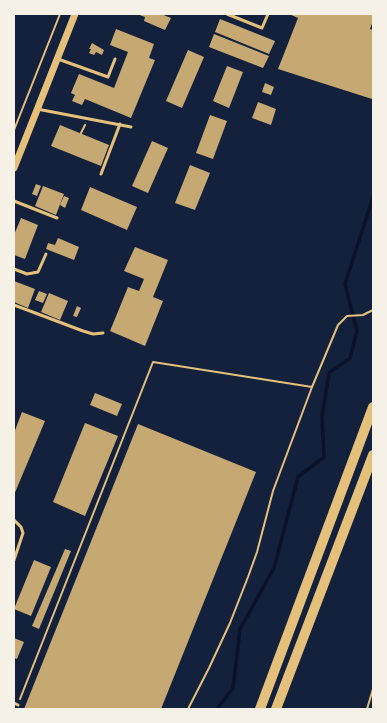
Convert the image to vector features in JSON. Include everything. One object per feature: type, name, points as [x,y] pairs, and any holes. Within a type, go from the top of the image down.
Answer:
[{"type":"main road","points":[[260,709],[373,407]]},
{"type":"main road","points":[[276,709],[373,455]]},
{"type":"street","points":[[14,168],[75,14]]},
{"type":"lane","points":[[227,14],[262,28],[268,14]]},
{"type":"lane","points":[[57,58],[108,76],[115,59]]},
{"type":"lane","points":[[37,109],[132,127]]},
{"type":"lane","points":[[101,174],[120,124]]},
{"type":"lane","points":[[14,201],[57,218]]},
{"type":"lane","points":[[14,270],[27,274],[38,272],[46,254]]},
{"type":"lane","points":[[14,305],[83,331],[98,334],[103,333]]},
{"type":"lane","points":[[14,520],[21,527],[23,533],[14,560]]},
{"type":"path","points":[[14,130],[60,14]]},
{"type":"path","points":[[188,709],[218,649],[248,577],[257,552],[274,491],[312,387],[338,326],[347,316],[363,315],[373,310]]},
{"type":"path","points":[[16,704],[153,362],[312,387]]},
{"type":"path","points":[[367,709],[373,689]]},
{"type":"building","points":[[137,14],[161,14],[171,18],[165,30],[144,21],[145,17]]},
{"type":"building","points":[[289,14],[373,14],[373,21],[370,29],[373,30],[372,99],[278,69],[298,18]]},
{"type":"building","points":[[220,19],[275,41],[269,54],[215,32]]},
{"type":"building","points":[[116,29],[154,44],[149,58],[155,60],[131,118],[85,99],[82,105],[72,101],[75,95],[71,93],[79,74],[114,88],[128,52],[110,45]]},
{"type":"building","points":[[214,34],[269,56],[263,68],[209,47]]},
{"type":"building","points":[[92,43],[104,50],[102,55],[96,52],[94,55],[89,53]]},
{"type":"building","points":[[188,50],[204,57],[182,108],[166,101]]},
{"type":"building","points":[[227,66],[243,72],[229,108],[213,101]]},
{"type":"building","points":[[265,83],[274,87],[271,95],[262,92]]},
{"type":"building","points":[[258,102],[276,109],[271,125],[252,118]]},
{"type":"building","points":[[210,115],[227,121],[213,159],[196,153]]},
{"type":"building","points":[[60,125],[109,145],[101,166],[51,146]]},
{"type":"building","points":[[152,141],[168,148],[148,193],[132,186]]},
{"type":"building","points":[[190,165],[210,173],[195,210],[175,203]]},
{"type":"building","points":[[36,184],[41,186],[37,196],[32,194]]},
{"type":"building","points":[[43,186],[64,194],[56,215],[35,206]]},
{"type":"building","points":[[90,187],[137,207],[127,230],[81,210]]},
{"type":"building","points":[[64,196],[69,198],[65,208],[60,205]]},
{"type":"building","points":[[21,218],[38,225],[25,259],[14,255],[14,235]]},
{"type":"building","points":[[58,238],[79,247],[74,260],[46,249],[48,243],[55,245]]},
{"type":"building","points":[[135,247],[168,260],[153,297],[163,301],[145,346],[110,331],[128,287],[139,291],[144,279],[124,271]]},
{"type":"building","points":[[14,281],[35,289],[28,308],[14,302]]},
{"type":"building","points":[[39,291],[47,294],[43,303],[35,300]]},
{"type":"building","points":[[49,293],[68,301],[60,320],[41,312]]},
{"type":"building","points":[[77,306],[81,308],[77,317],[73,316]]},
{"type":"building","points":[[95,393],[122,404],[117,416],[90,405]]},
{"type":"building","points":[[22,412],[45,421],[14,495],[14,433]]},
{"type":"building","points":[[85,423],[118,436],[85,516],[53,502]]},
{"type":"building","points":[[138,424],[256,472],[161,709],[24,709]]},
{"type":"building","points":[[65,549],[71,551],[39,629],[32,626]]},
{"type":"building","points":[[34,560],[51,567],[31,616],[14,609]]},
{"type":"building","points":[[14,638],[24,642],[17,659],[14,658]]},
{"type":"waterway","points":[[217,709],[233,688],[240,629],[274,568],[298,477],[324,457],[322,417],[329,373],[350,358],[357,331],[345,284],[373,197]]}]
